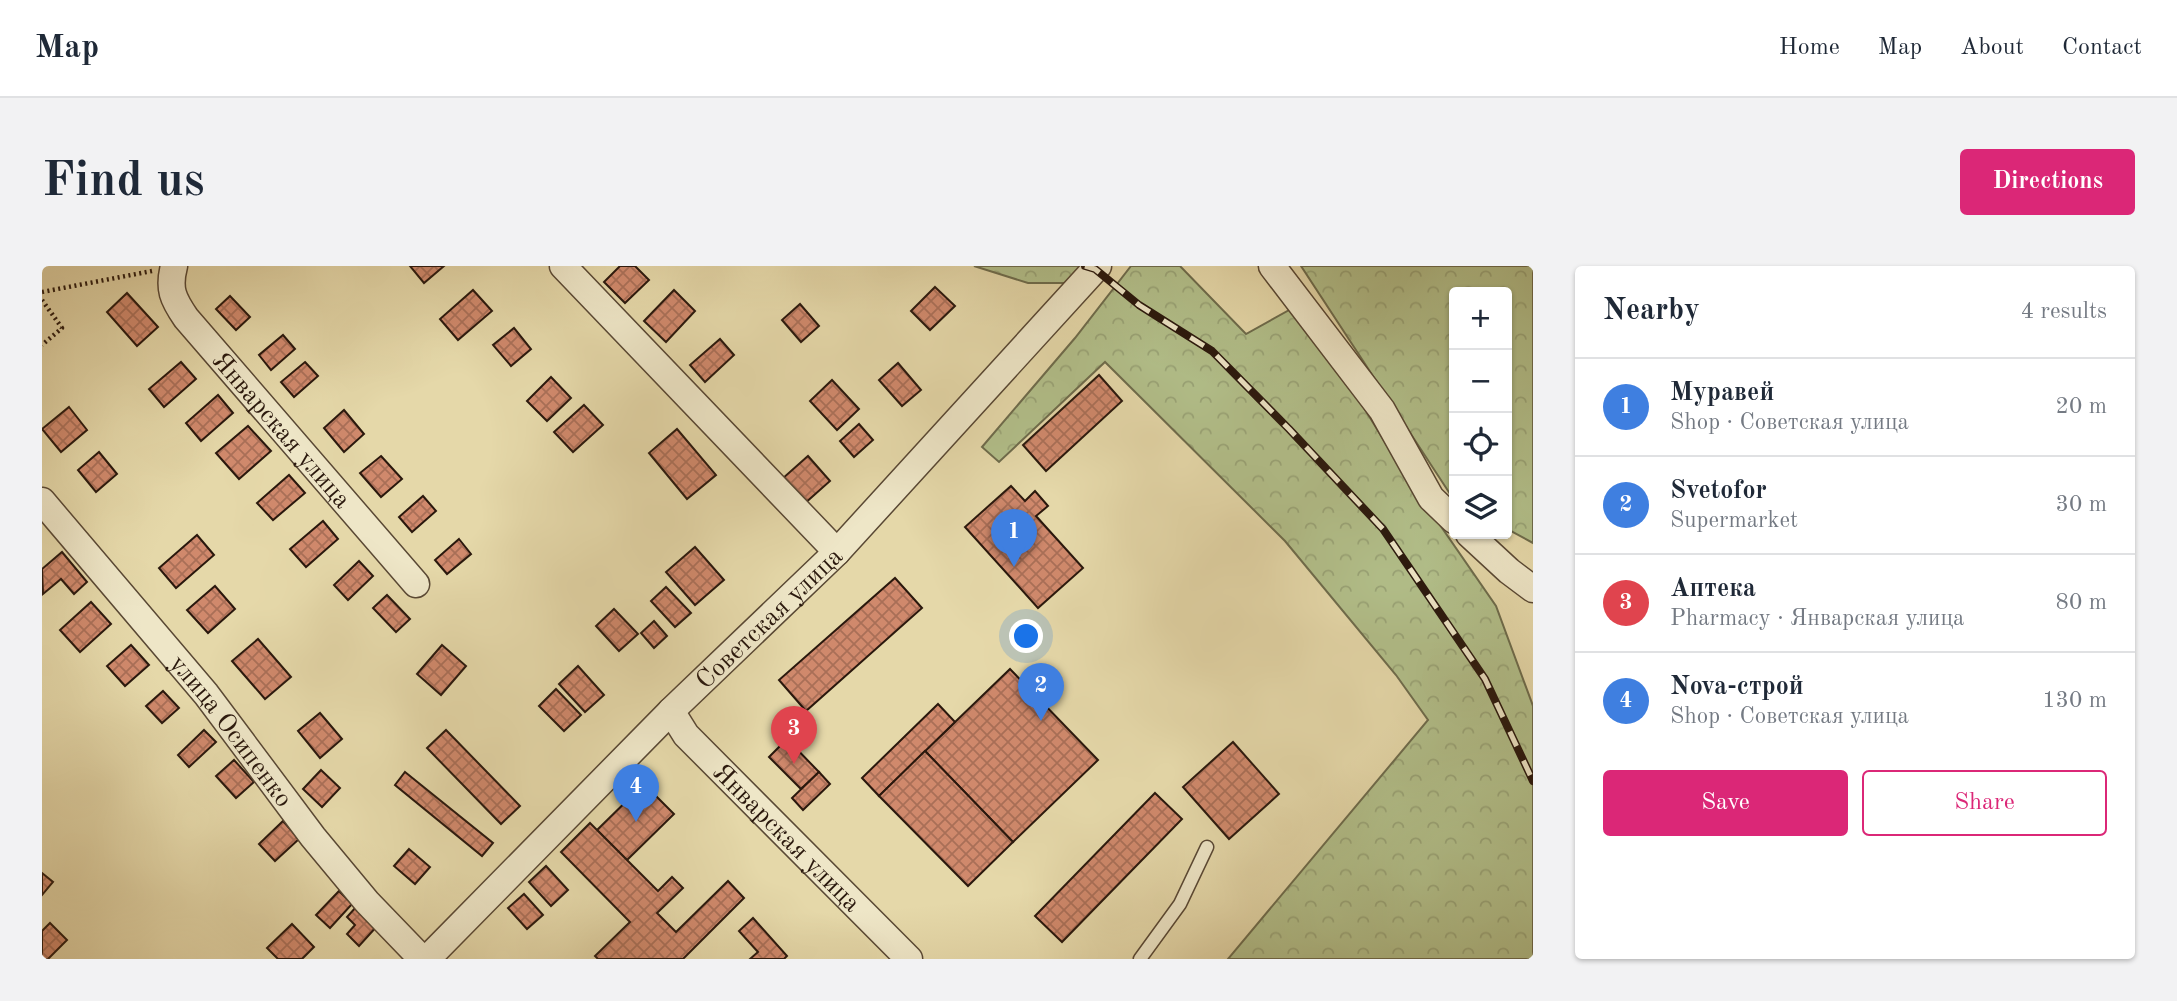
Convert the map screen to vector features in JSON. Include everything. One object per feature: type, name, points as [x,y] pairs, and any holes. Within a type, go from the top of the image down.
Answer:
[{"type":"street","points":[[562,266],[837,552]]},
{"type":"street","name":"Советская улица","points":[[425,959],[671,711],[837,552],[1098,266]]},
{"type":"street","points":[[1272,266],[1382,410],[1431,498],[1449,515]]},
{"type":"street","name":"Январская улица","points":[[174,267],[170,284],[175,302],[186,318],[416,584]]},
{"type":"street","name":"улица Осипенко","points":[[46,514],[206,694],[320,846],[367,902],[425,959]]},
{"type":"street","points":[[1475,539],[1533,589]]},
{"type":"street","name":"Январская улица","points":[[671,711],[686,735],[909,959]]},
{"type":"lane","points":[[1140,959],[1180,904],[1207,847]]},
{"type":"path","points":[[42,292],[174,267]]},
{"type":"path","points":[[42,300],[62,328],[42,345]]},
{"type":"green space","points":[[974,266],[1086,266],[1073,283],[1028,283]]},
{"type":"green space","points":[[1131,266],[1180,266],[1246,334],[1300,304],[1404,473],[1496,606],[1533,706],[1533,959],[1228,959],[1428,720],[1396,675],[1285,541],[1105,362],[999,462],[982,447],[1075,338]]},
{"type":"green space","points":[[1301,266],[1533,266],[1533,543],[1512,532],[1512,287],[1449,287],[1449,492]]},
{"type":"building","points":[[410,266],[444,266],[424,283]]},
{"type":"building","points":[[620,266],[635,266],[649,280],[625,303],[604,282]]},
{"type":"building","points":[[935,287],[955,306],[930,330],[911,311]]},
{"type":"building","points":[[473,290],[492,311],[458,340],[440,319]]},
{"type":"building","points":[[674,290],[695,311],[666,342],[644,321]]},
{"type":"building","points":[[127,293],[158,327],[137,346],[107,312]]},
{"type":"building","points":[[230,296],[250,317],[236,330],[216,309]]},
{"type":"building","points":[[800,304],[819,326],[801,342],[782,320]]},
{"type":"building","points":[[514,328],[531,349],[511,366],[493,345]]},
{"type":"building","points":[[283,335],[295,349],[271,370],[259,355]]},
{"type":"building","points":[[720,339],[734,355],[705,382],[690,365]]},
{"type":"building","points":[[181,362],[196,379],[164,407],[149,389]]},
{"type":"building","points":[[305,362],[318,376],[294,397],[281,382]]},
{"type":"building","points":[[898,363],[921,390],[902,406],[879,380]]},
{"type":"building","points":[[1099,375],[1122,401],[1046,471],[1023,445]]},
{"type":"building","points":[[551,377],[571,398],[547,421],[527,401]]},
{"type":"building","points":[[832,380],[859,409],[837,430],[810,401]]},
{"type":"building","points":[[218,395],[233,413],[201,441],[186,423]]},
{"type":"building","points":[[584,405],[603,425],[573,452],[554,432]]},
{"type":"building","points":[[69,407],[87,430],[61,452],[42,429]]},
{"type":"building","points":[[344,410],[364,434],[344,452],[324,428]]},
{"type":"building","points":[[859,424],[873,440],[854,457],[840,441]]},
{"type":"building","points":[[248,426],[271,451],[239,479],[216,453]]},
{"type":"building","points":[[677,429],[716,475],[687,499],[649,453]]},
{"type":"building","points":[[99,452],[117,474],[96,492],[78,470]]},
{"type":"building","points":[[381,456],[402,479],[381,497],[360,473]]},
{"type":"building","points":[[808,456],[830,481],[804,504],[782,479]]},
{"type":"building","points":[[289,475],[305,493],[273,520],[257,503]]},
{"type":"building","points":[[1011,486],[1025,501],[1035,491],[1048,506],[1036,516],[1083,568],[1038,608],[965,527]]},
{"type":"building","points":[[423,496],[436,511],[412,532],[399,517]]},
{"type":"building","points":[[323,521],[338,539],[306,567],[290,549]]},
{"type":"building","points":[[197,535],[214,555],[176,588],[159,568]]},
{"type":"building","points":[[459,539],[471,554],[447,574],[435,560]]},
{"type":"building","points":[[695,547],[724,580],[695,605],[666,572]]},
{"type":"building","points":[[62,552],[87,582],[74,594],[61,579],[43,594],[42,569]]},
{"type":"building","points":[[359,561],[373,576],[348,600],[334,585]]},
{"type":"building","points":[[895,578],[922,608],[806,711],[779,680]]},
{"type":"building","points":[[215,586],[235,609],[208,633],[187,610]]},
{"type":"building","points":[[666,587],[691,613],[675,627],[651,601]]},
{"type":"building","points":[[387,595],[410,619],[396,632],[373,608]]},
{"type":"building","points":[[91,602],[111,624],[80,652],[60,630]]},
{"type":"building","points":[[614,609],[638,634],[619,651],[596,626]]},
{"type":"building","points":[[654,621],[667,636],[654,648],[641,633]]},
{"type":"building","points":[[258,639],[291,677],[265,699],[232,661]]},
{"type":"building","points":[[131,645],[149,665],[125,686],[107,666]]},
{"type":"building","points":[[442,645],[466,666],[441,695],[417,674]]},
{"type":"building","points":[[578,666],[604,695],[585,712],[559,684]]},
{"type":"building","points":[[1010,669],[1098,760],[1013,842],[925,751]]},
{"type":"building","points":[[556,689],[581,715],[564,731],[539,706]]},
{"type":"building","points":[[163,691],[179,708],[162,723],[146,706]]},
{"type":"building","points":[[938,704],[955,722],[879,796],[862,778]]},
{"type":"building","points":[[320,713],[342,739],[320,758],[298,731]]},
{"type":"building","points":[[204,730],[216,742],[189,767],[178,755]]},
{"type":"building","points":[[446,730],[520,806],[501,824],[427,748]]},
{"type":"building","points":[[787,739],[819,772],[801,789],[769,757]]},
{"type":"building","points":[[1233,742],[1279,794],[1229,839],[1183,787]]},
{"type":"building","points":[[925,751],[1013,842],[968,886],[879,796]]},
{"type":"building","points":[[234,760],[254,782],[236,798],[216,776]]},
{"type":"building","points":[[321,770],[340,788],[322,807],[303,789]]},
{"type":"building","points":[[405,772],[493,843],[482,856],[395,785]]},
{"type":"building","points":[[819,772],[830,784],[803,810],[792,798]]},
{"type":"building","points":[[644,784],[674,814],[627,860],[597,830]]},
{"type":"building","points":[[1155,793],[1182,819],[1062,942],[1035,916]]},
{"type":"building","points":[[283,821],[299,839],[275,861],[259,844]]},
{"type":"building","points":[[590,823],[658,891],[672,877],[683,888],[657,913],[676,932],[728,881],[744,898],[683,959],[598,959],[595,956],[630,922],[561,852]]},
{"type":"building","points":[[409,849],[430,867],[415,884],[394,866]]},
{"type":"building","points":[[546,866],[568,890],[551,906],[529,882]]},
{"type":"building","points":[[42,873],[53,882],[42,895]]},
{"type":"building","points":[[339,891],[352,904],[330,928],[316,915]]},
{"type":"building","points":[[524,894],[543,915],[527,929],[508,908]]},
{"type":"building","points":[[357,906],[378,925],[359,946],[347,934],[355,925],[347,917]]},
{"type":"building","points":[[753,918],[787,956],[784,959],[750,959],[758,952],[739,931]]},
{"type":"building","points":[[50,923],[67,940],[48,959],[42,959],[42,931]]},
{"type":"building","points":[[292,924],[314,947],[302,959],[278,959],[267,948]]},
{"type":"railway","points":[[1085,266],[1095,269],[1139,305],[1212,351],[1383,529],[1485,679],[1533,781]]},
{"type":"place","name":"Муравей","points":[[1014,567]]},
{"type":"place","name":"Svetofor","points":[[1041,721]]},
{"type":"place","name":"Аптека","points":[[794,764]]},
{"type":"place","name":"Nova-строй","points":[[636,822]]}]
